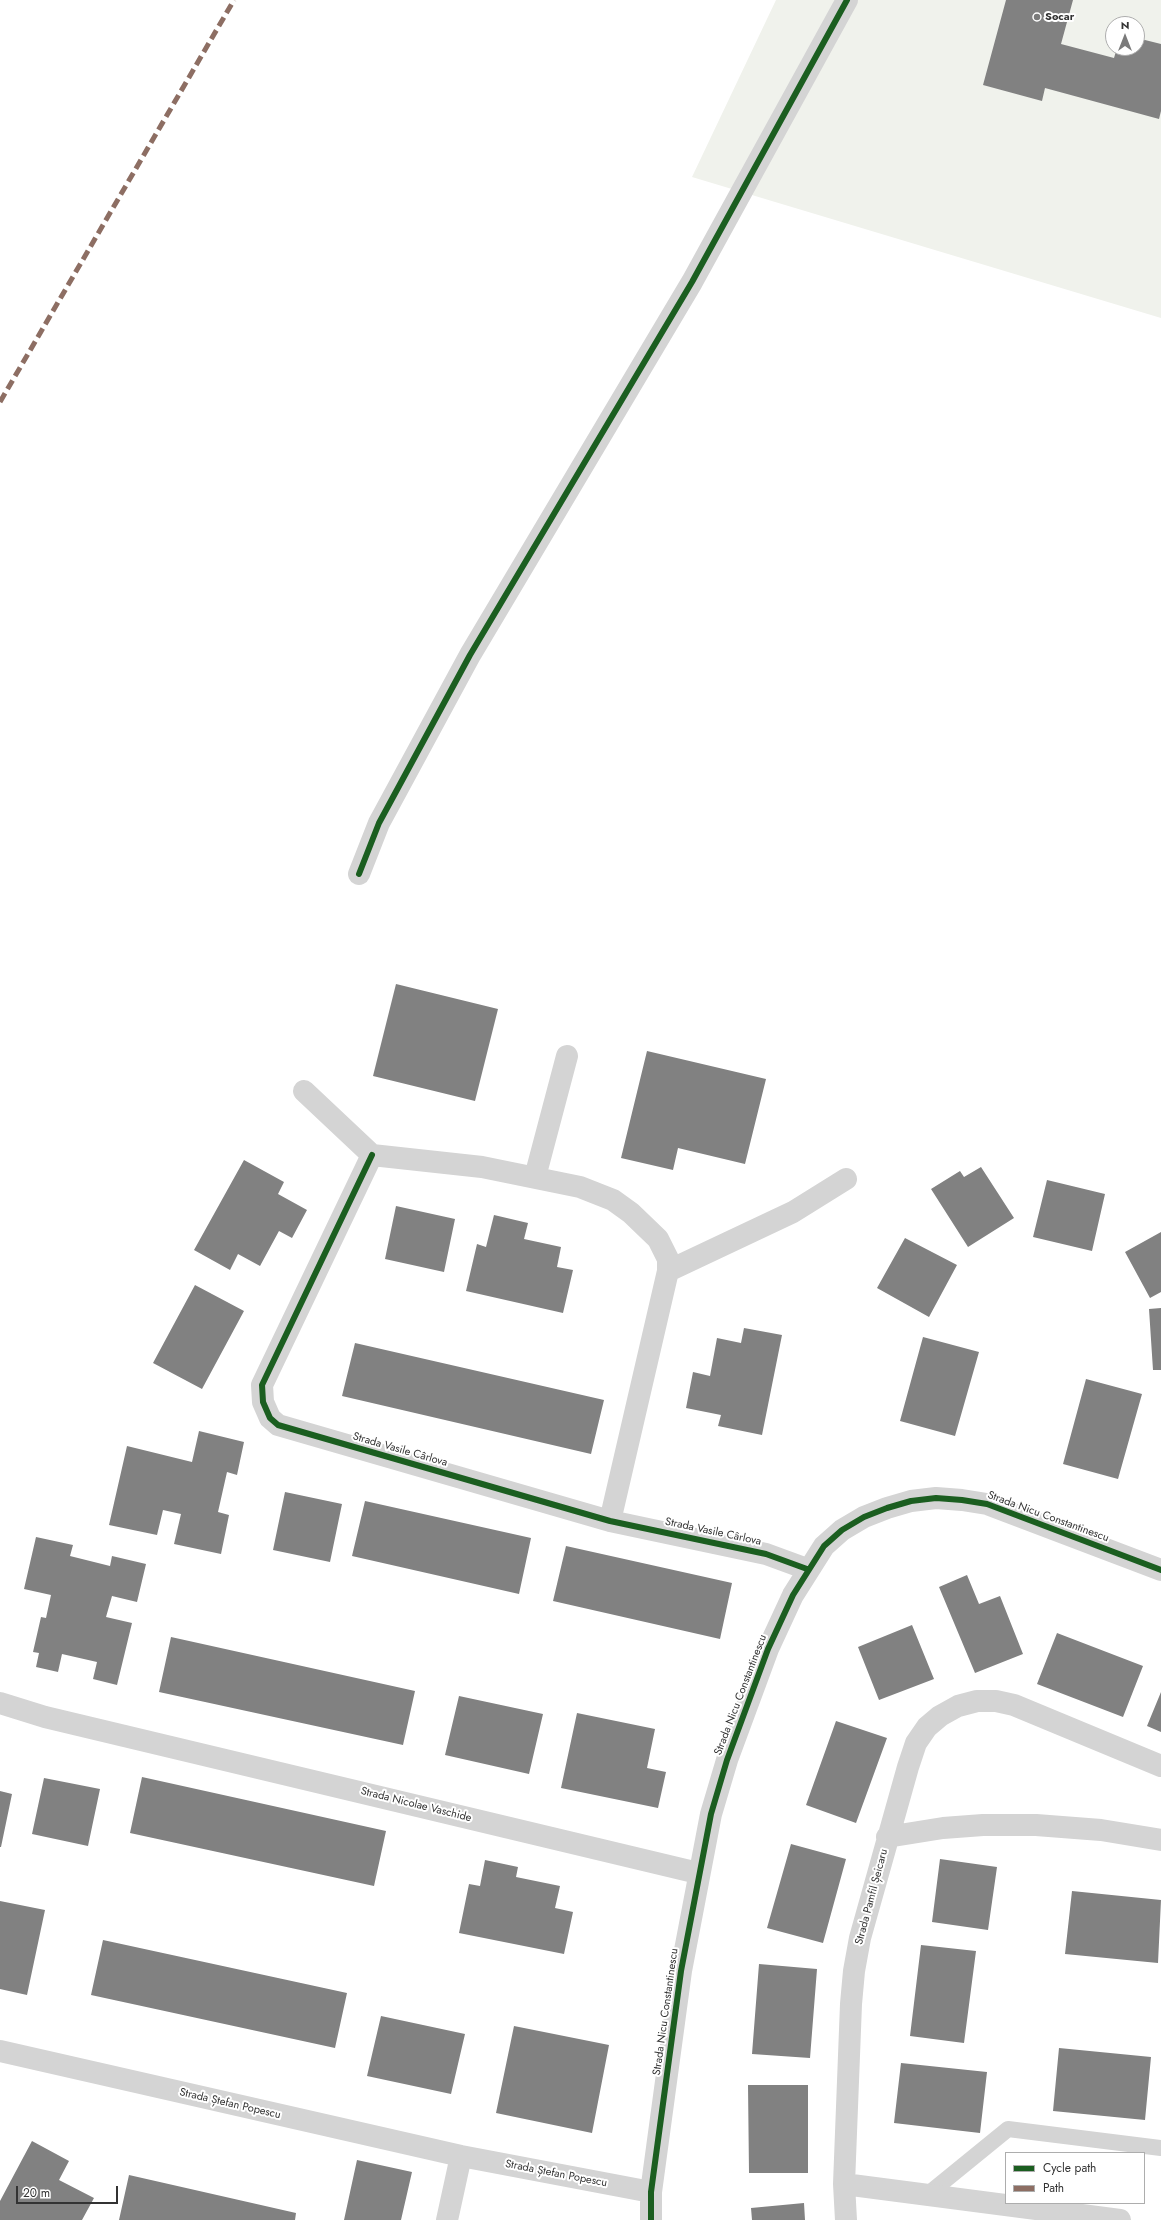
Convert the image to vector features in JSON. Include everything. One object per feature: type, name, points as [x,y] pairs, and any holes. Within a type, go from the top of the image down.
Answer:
[{"type":"street","points":[[359,874],[379,823],[470,655],[692,282],[847,0]]},
{"type":"street","points":[[535,1177],[567,1056]]},
{"type":"street","points":[[304,1091],[372,1155],[482,1167],[580,1187],[613,1200],[631,1213],[658,1239],[668,1259],[668,1271],[610,1521]]},
{"type":"street","name":"Strada Vasile Cârlova","points":[[372,1155],[262,1385],[263,1402],[270,1418],[278,1425],[610,1521],[766,1554],[807,1570]]},
{"type":"street","points":[[668,1271],[793,1212],[846,1179]]},
{"type":"street","name":"Strada Nicu Constantinescu","points":[[651,2220],[652,2192],[681,1971],[698,1874],[711,1814],[746,1704],[768,1649],[807,1570],[824,1546],[842,1530],[864,1517],[899,1504],[936,1498],[987,1504],[1161,1570]]},
{"type":"street","points":[[887,1837],[916,1743],[927,1727],[940,1716],[958,1706],[977,1701],[996,1701],[1014,1705],[1161,1766]]},
{"type":"street","name":"Strada Nicolae Vaschide","points":[[0,1703],[45,1717],[698,1874]]},
{"type":"street","name":"Strada Pamfil Șeicaru","points":[[846,2220],[844,2184],[851,2004],[854,1971],[860,1938],[887,1837],[943,1828],[983,1825],[1036,1825],[1101,1830],[1161,1840]]},
{"type":"street","name":"Strada Ștefan Popescu","points":[[0,2051],[461,2156],[652,2192]]},
{"type":"street","points":[[447,2220],[461,2156]]},
{"type":"street","points":[[844,2184],[1120,2220]]},
{"type":"lane","points":[[927,2195],[1008,2129],[1161,2148]]},
{"type":"shaded area","points":[[776,0],[1161,0],[1161,318],[692,177]]},
{"type":"building","points":[[1006,0],[1073,0],[1061,44],[1114,58],[1115,56],[1145,56],[1145,40],[1161,44],[1161,111],[1159,119],[1045,88],[1042,101],[983,85]]},
{"type":"building","points":[[396,984],[498,1009],[475,1101],[373,1076]]},
{"type":"building","points":[[647,1051],[766,1079],[745,1164],[678,1148],[673,1170],[621,1158]]},
{"type":"building","points":[[244,1160],[284,1182],[278,1194],[307,1210],[292,1238],[279,1231],[260,1266],[238,1254],[230,1270],[194,1250]]},
{"type":"building","points":[[981,1167],[1014,1218],[968,1247],[931,1189],[960,1171],[964,1177]]},
{"type":"building","points":[[1047,1180],[1105,1194],[1092,1251],[1033,1237]]},
{"type":"building","points":[[396,1206],[455,1219],[444,1272],[385,1259]]},
{"type":"building","points":[[494,1215],[528,1223],[524,1239],[561,1247],[557,1267],[573,1270],[563,1313],[466,1291],[477,1244],[486,1247]]},
{"type":"building","points":[[1161,1232],[1161,1292],[1150,1298],[1125,1252]]},
{"type":"building","points":[[905,1238],[957,1265],[929,1317],[877,1288]]},
{"type":"building","points":[[195,1285],[244,1311],[202,1389],[153,1363]]},
{"type":"building","points":[[1161,1308],[1161,1370],[1153,1370],[1149,1309]]},
{"type":"building","points":[[744,1328],[782,1335],[762,1435],[718,1426],[721,1415],[686,1408],[693,1372],[710,1376],[717,1338],[741,1343]]},
{"type":"building","points":[[923,1337],[979,1352],[955,1436],[900,1421]]},
{"type":"building","points":[[355,1343],[604,1400],[591,1454],[342,1396]]},
{"type":"building","points":[[1086,1379],[1142,1394],[1118,1479],[1063,1464]]},
{"type":"building","points":[[199,1431],[244,1442],[237,1475],[227,1472],[218,1512],[229,1515],[221,1554],[174,1544],[181,1514],[163,1510],[157,1535],[109,1525],[127,1446],[192,1462]]},
{"type":"building","points":[[285,1492],[342,1504],[330,1562],[273,1550]]},
{"type":"building","points":[[365,1501],[531,1538],[519,1594],[352,1556]]},
{"type":"building","points":[[36,1537],[73,1545],[70,1556],[110,1566],[112,1556],[146,1564],[137,1602],[112,1596],[106,1617],[132,1623],[117,1685],[93,1679],[97,1662],[62,1654],[58,1672],[36,1667],[39,1653],[33,1652],[41,1617],[46,1618],[51,1595],[24,1589]]},
{"type":"building","points":[[566,1546],[732,1583],[720,1639],[553,1601]]},
{"type":"building","points":[[967,1575],[979,1604],[1000,1596],[1023,1654],[975,1673],[939,1587]]},
{"type":"building","points":[[912,1625],[934,1679],[879,1700],[858,1647]]},
{"type":"building","points":[[1057,1633],[1143,1666],[1123,1717],[1037,1684]]},
{"type":"building","points":[[171,1637],[415,1691],[403,1745],[159,1692]]},
{"type":"building","points":[[1161,1692],[1161,1732],[1147,1726]]},
{"type":"building","points":[[459,1696],[543,1714],[529,1774],[445,1755]]},
{"type":"building","points":[[577,1713],[655,1729],[647,1768],[666,1772],[658,1808],[561,1788]]},
{"type":"building","points":[[836,1721],[887,1738],[856,1823],[806,1805]]},
{"type":"building","points":[[142,1777],[386,1831],[374,1886],[130,1833]]},
{"type":"building","points":[[44,1778],[100,1789],[88,1846],[32,1834]]},
{"type":"building","points":[[0,1791],[12,1794],[1,1847],[0,1847]]},
{"type":"building","points":[[791,1844],[846,1859],[823,1943],[767,1928]]},
{"type":"building","points":[[940,1859],[997,1867],[988,1930],[932,1922]]},
{"type":"building","points":[[485,1860],[518,1867],[516,1877],[560,1886],[555,1908],[573,1912],[564,1954],[459,1933],[469,1884],[480,1886]]},
{"type":"building","points":[[1072,1891],[1161,1900],[1158,1963],[1065,1954]]},
{"type":"building","points":[[0,1901],[45,1910],[27,1995],[0,1989]]},
{"type":"building","points":[[103,1940],[347,1993],[335,2048],[91,1995]]},
{"type":"building","points":[[921,1945],[976,1951],[964,2043],[910,2036]]},
{"type":"building","points":[[759,1964],[817,1969],[810,2058],[752,2054]]},
{"type":"building","points":[[381,2016],[465,2034],[451,2094],[367,2076]]},
{"type":"building","points":[[514,2026],[609,2045],[592,2133],[496,2113]]},
{"type":"building","points":[[1059,2048],[1151,2057],[1145,2120],[1053,2111]]},
{"type":"building","points":[[901,2063],[987,2072],[980,2133],[894,2123]]},
{"type":"building","points":[[748,2085],[808,2085],[808,2173],[749,2173]]},
{"type":"building","points":[[32,2141],[69,2161],[59,2180],[94,2198],[82,2220],[0,2220],[0,2201]]},
{"type":"building","points":[[357,2160],[412,2172],[401,2220],[344,2220]]},
{"type":"building","points":[[129,2175],[296,2213],[295,2220],[119,2220]]},
{"type":"building","points":[[804,2203],[805,2220],[752,2220],[751,2208]]},
{"type":"marked path","points":[[0,402],[234,0]]},
{"type":"cycle path","points":[[359,874],[379,823],[470,655],[692,282],[847,0]]},
{"type":"cycle path","points":[[372,1155],[262,1385],[263,1402],[270,1418],[278,1425],[610,1521],[766,1554],[807,1569]]},
{"type":"cycle path","points":[[651,2220],[651,2192],[681,1971],[711,1814],[727,1760],[768,1649],[793,1595],[824,1546],[842,1530],[864,1517],[911,1501],[936,1498],[987,1504],[1161,1570]]},
{"type":"place","name":"Socar","points":[[1037,17]]}]
